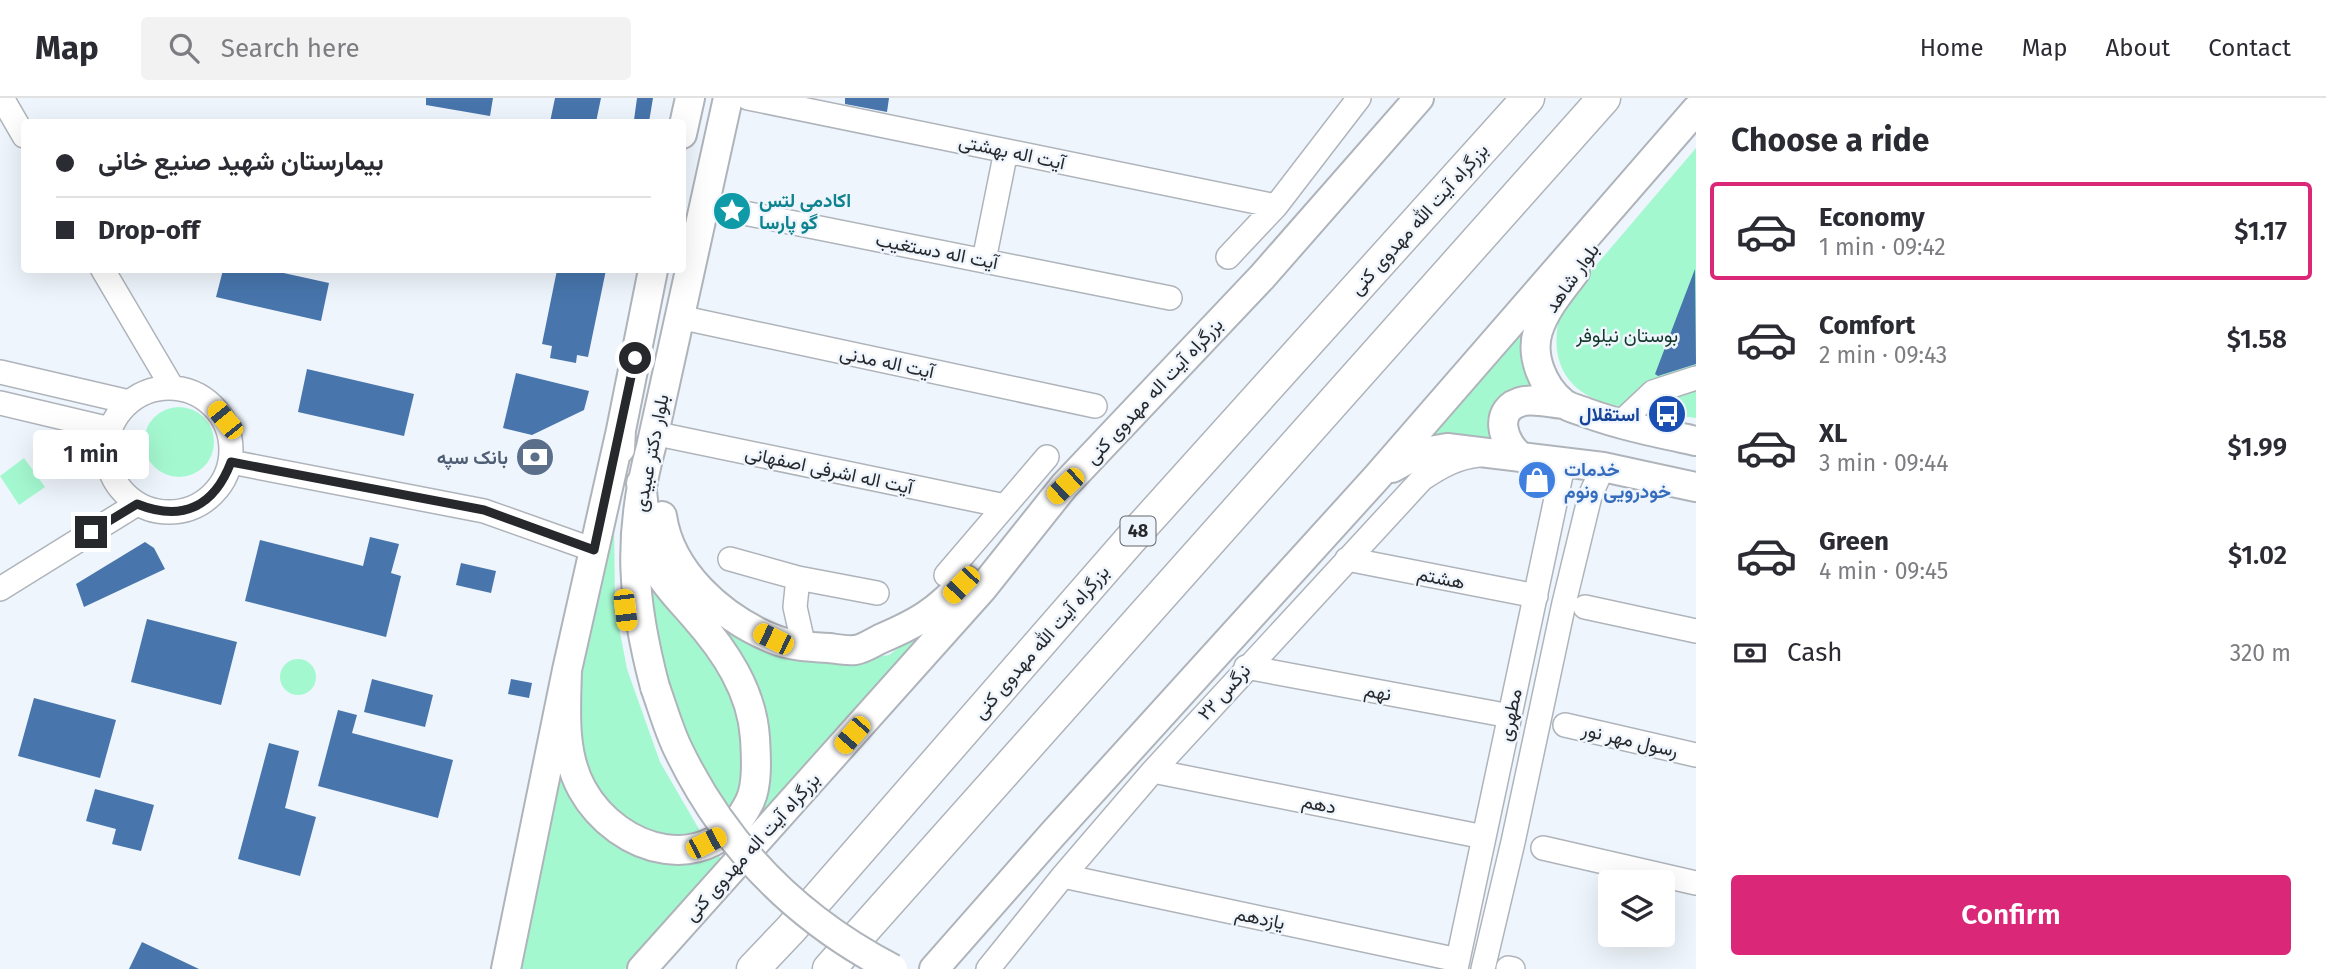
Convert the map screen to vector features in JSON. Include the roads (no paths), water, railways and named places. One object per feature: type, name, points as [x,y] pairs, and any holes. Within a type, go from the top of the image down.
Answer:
[{"type":"highway","name":"بزرگراه آیت الله مهدوی کنی","points":[[752,969],[798,921],[1129,541],[1528,98]]},
{"type":"highway","points":[[829,969],[1604,98]]},
{"type":"main road","points":[[685,119],[690,98]]},
{"type":"main road","name":"بلوار دکتر عبیدی","points":[[652,698],[636,592],[634,552],[641,483],[728,98]]},
{"type":"main road","name":"بزرگراه آیت اله مهدوی کنی","points":[[642,969],[982,589],[1065,486],[1262,277],[1419,98]]},
{"type":"main road","points":[[934,969],[1377,477],[1696,110]]},
{"type":"main road","name":"بلوار شاهد","points":[[1564,404],[1548,386],[1539,369],[1536,353],[1537,333],[1556,297],[1597,242],[1635,183]]},
{"type":"main road","name":"بلوار دکتر عبیدی","points":[[652,273],[621,430],[620,542],[623,593],[634,661],[652,698]]},
{"type":"main road","points":[[1523,458],[1507,445],[1503,435],[1506,415],[1521,401],[1564,404],[1619,424],[1696,441]]},
{"type":"main road","points":[[506,969],[567,670],[621,430]]},
{"type":"main road","points":[[652,440],[663,527],[685,572],[739,622],[773,639],[804,647],[856,650],[909,628],[942,606],[995,549],[1065,486]]},
{"type":"main road","points":[[1377,477],[1419,453],[1447,447],[1603,467],[1696,487]]},
{"type":"main road","points":[[567,670],[566,725],[570,759],[581,788],[597,813],[623,835],[650,848],[684,851],[721,835],[733,825],[751,800],[755,773],[755,736],[746,696],[731,665],[712,637],[662,577],[649,542],[641,483]]},
{"type":"main road","points":[[652,698],[667,754],[706,824],[789,917],[864,969]]},
{"type":"main road","points":[[652,698],[713,813],[735,842],[798,908],[840,939],[893,969]]},
{"type":"street","points":[[2,98],[21,131]]},
{"type":"street","name":"آیت اله بهشتی","points":[[748,98],[1276,206]]},
{"type":"street","points":[[1228,257],[1276,206],[1359,98]]},
{"type":"street","points":[[984,260],[1006,151]]},
{"type":"street","name":"آیت اله دستغیب","points":[[704,205],[1170,298]]},
{"type":"street","points":[[105,273],[172,387]]},
{"type":"street","name":"آیت اله مدنی","points":[[679,317],[1095,406]]},
{"type":"street","points":[[0,372],[129,402]]},
{"type":"street","points":[[1619,424],[1653,392],[1696,378]]},
{"type":"street","points":[[172,387],[193,392],[211,403],[225,420],[231,440],[231,462],[224,480],[212,496],[195,507],[176,512],[156,512],[137,504],[121,490],[110,471],[106,450],[110,429],[119,411],[129,402],[152,390],[172,387]]},
{"type":"street","points":[[0,403],[110,429]]},
{"type":"street","name":"آیت اله اشرفی اصفهانی","points":[[652,440],[1005,506]]},
{"type":"street","name":"نرگس ۲۲","points":[[988,969],[1153,771],[1422,479],[1444,465],[1467,456],[1489,454]]},
{"type":"street","points":[[946,575],[1047,457]]},
{"type":"street","name":"مطهری","points":[[1457,965],[1564,461]]},
{"type":"street","points":[[231,462],[484,510],[594,550]]},
{"type":"street","name":"مطهری","points":[[1483,969],[1586,512],[1603,467]]},
{"type":"street","points":[[0,589],[137,504]]},
{"type":"street","points":[[1555,507],[1586,512]]},
{"type":"street","points":[[730,559],[798,578],[877,593]]},
{"type":"street","name":"هشتم","points":[[1347,559],[1536,596]]},
{"type":"street","points":[[798,578],[795,607],[804,647]]},
{"type":"street","points":[[773,639],[795,607]]},
{"type":"street","points":[[1585,607],[1696,631]]},
{"type":"street","name":"نهم","points":[[1247,667],[1510,716]]},
{"type":"street","name":"رسول مهر نور","points":[[1565,725],[1696,755]]},
{"type":"street","name":"دهم","points":[[1153,771],[1484,836]]},
{"type":"street","points":[[1543,848],[1696,883]]},
{"type":"street","name":"یازدهم","points":[[1063,876],[1457,965]]},
{"type":"place","name":"اکادمی لتس گو پارسا","points":[[732,211]]},
{"type":"place","name":"استقلال","points":[[1667,414]]},
{"type":"place","name":"بانک سپه","points":[[535,457]]},
{"type":"place","name":"خدمات خودرویی ونوم","points":[[1537,480]]},
{"type":"park label","name":"بوستان نیلوفر","points":[[1627,335]]}]
